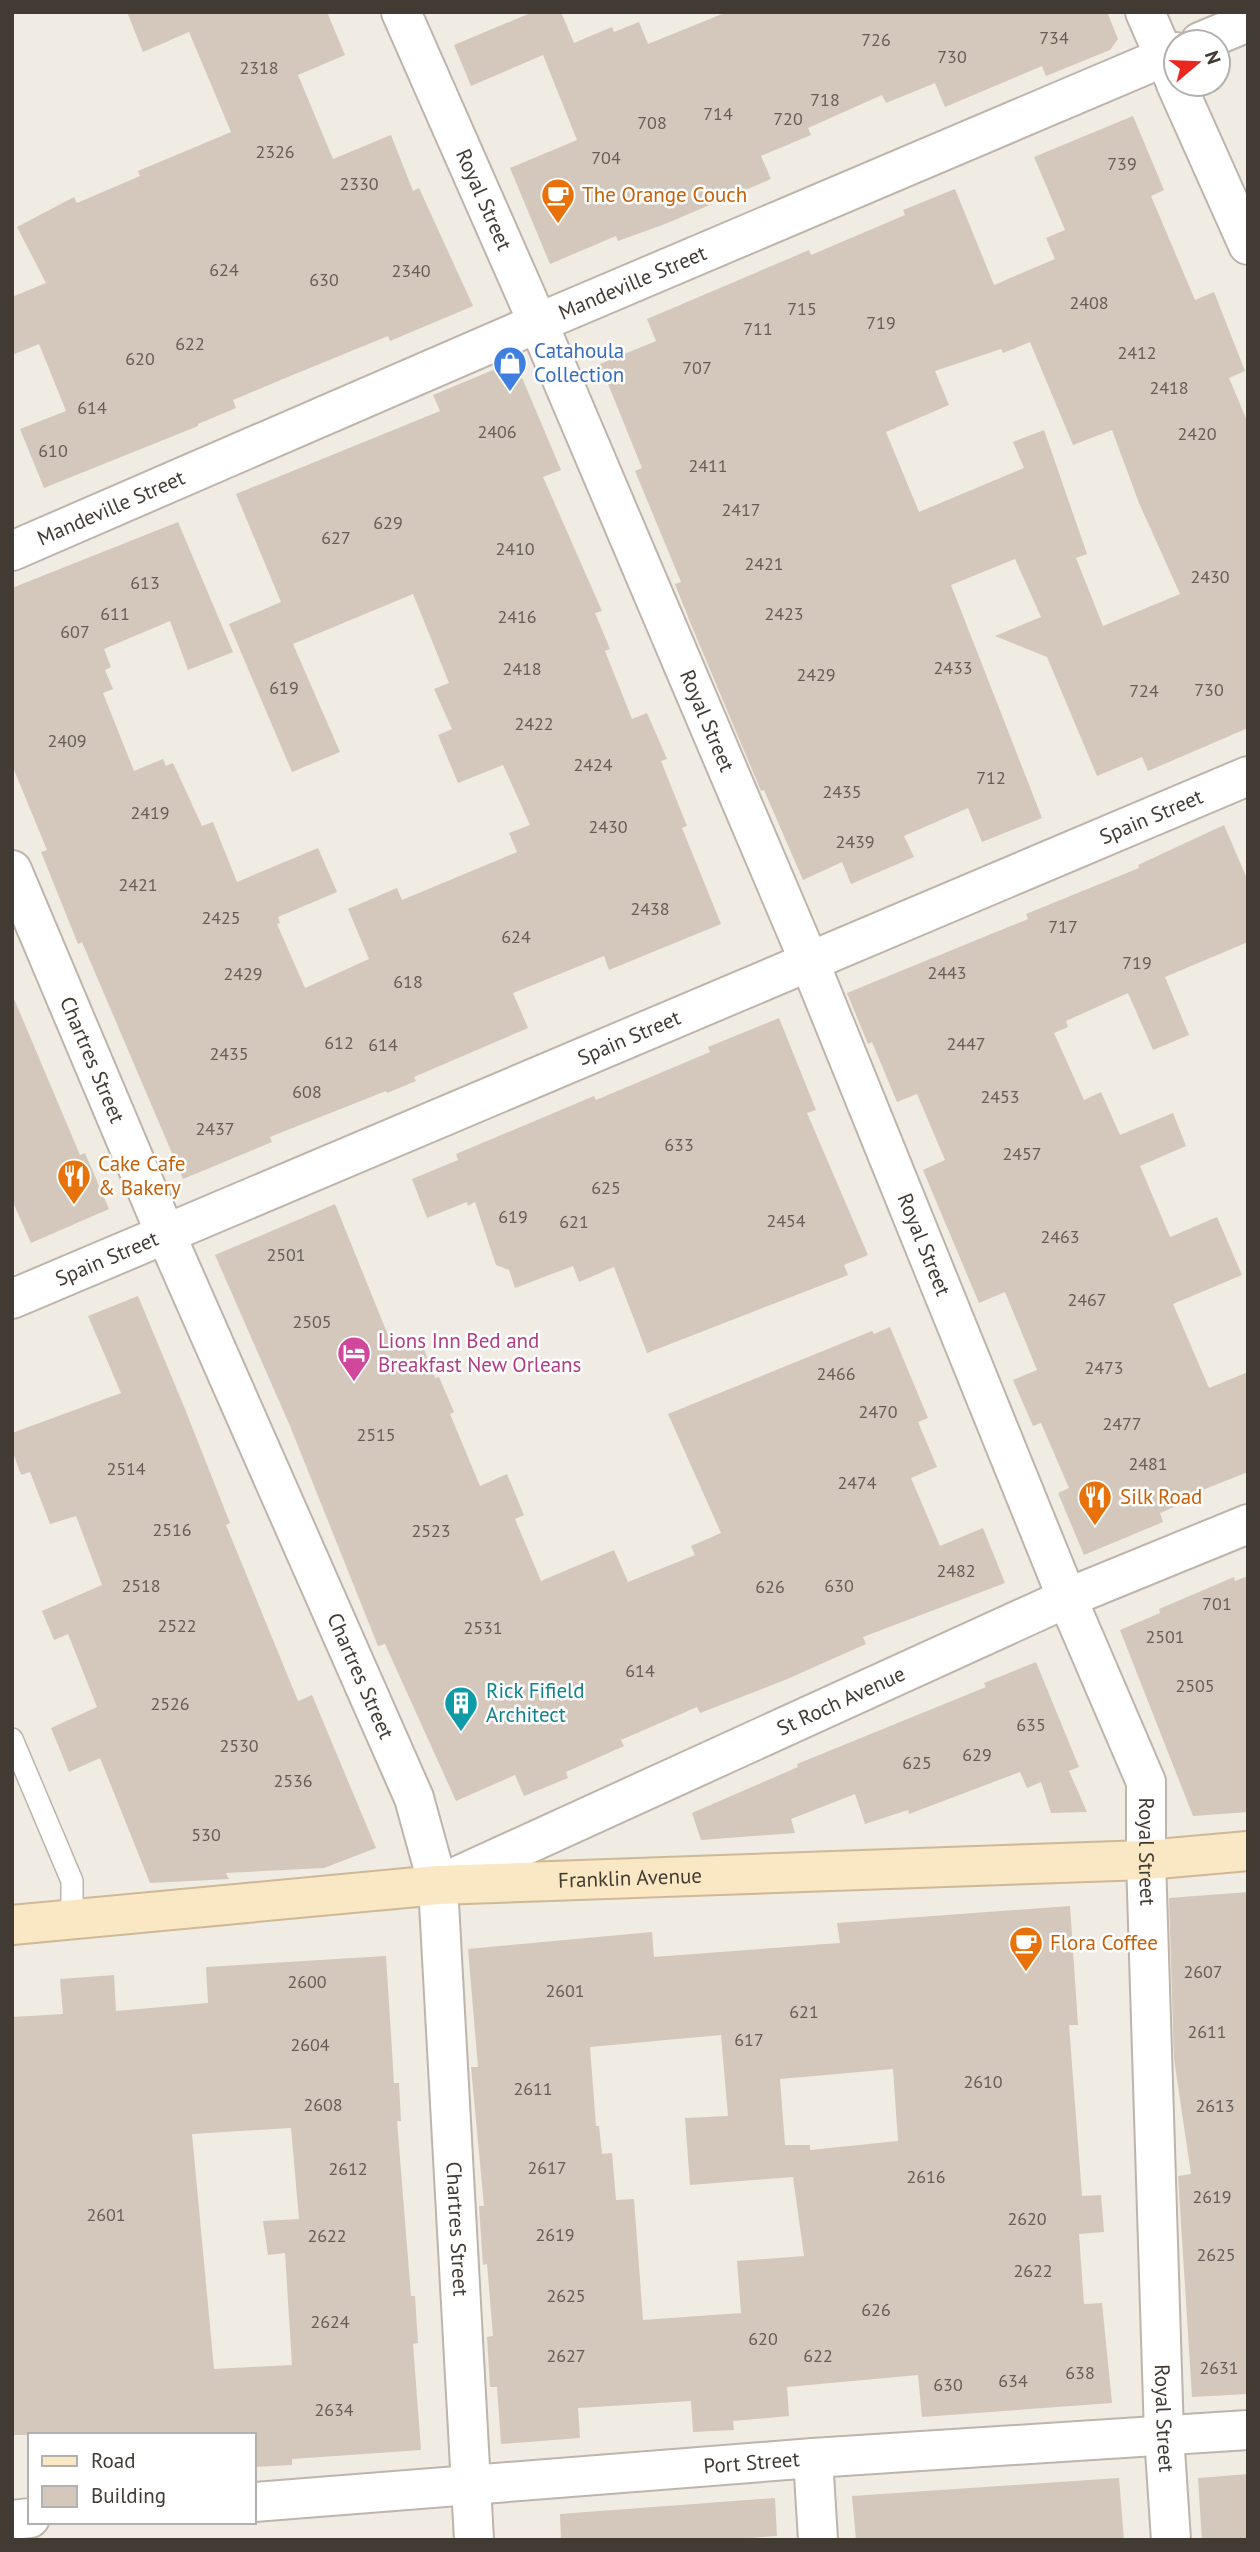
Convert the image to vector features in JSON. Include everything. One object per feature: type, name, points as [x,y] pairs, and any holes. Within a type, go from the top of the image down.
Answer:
[{"type":"street","name":"Royal Street","points":[[401,12],[538,323],[809,961],[1067,1598],[1146,1782],[1146,1860],[1164,2435],[1171,2540]]},
{"type":"street","points":[[1145,12],[1162,47]]},
{"type":"street","name":"Mandeville Street","points":[[12,551],[538,323],[1162,73]]},
{"type":"street","points":[[1185,98],[1248,245]]},
{"type":"street","name":"Spain Street","points":[[12,1299],[1248,776]]},
{"type":"street","name":"Chartres Street","points":[[12,870],[166,1236],[414,1798],[438,1885],[474,2540]]},
{"type":"street","name":"St Roch Avenue","points":[[438,1885],[1067,1598],[1248,1524]]},
{"type":"street","name":"Franklin Avenue","points":[[12,1925],[438,1885],[1146,1860],[1248,1851]]},
{"type":"street","name":"Port Street","points":[[256,2502],[813,2458],[1248,2430]]},
{"type":"street","points":[[813,2458],[818,2540]]},
{"type":"lane","points":[[12,1739],[72,1881],[72,1919]]},
{"type":"building","points":[[127,12],[327,12],[345,55],[298,75],[333,159],[391,135],[413,191],[419,188],[473,306],[390,341],[388,336],[233,400],[236,408],[198,426],[44,488],[20,429],[66,411],[39,344],[12,355],[12,297],[46,283],[17,227],[74,197],[77,203],[140,176],[138,171],[231,132],[189,32],[143,52]]},
{"type":"building","points":[[533,12],[561,12],[574,43],[612,27],[614,32],[639,22],[648,44],[727,12],[1107,12],[1118,39],[1110,50],[1046,76],[1042,66],[945,107],[935,83],[886,103],[882,95],[808,128],[811,135],[761,156],[771,179],[665,224],[618,241],[616,236],[550,264],[510,168],[577,140],[543,55],[471,86],[454,45]]},
{"type":"building","points":[[1133,116],[1164,190],[1151,196],[1195,300],[1214,292],[1245,371],[1229,378],[1248,423],[1248,728],[1148,771],[1142,757],[1097,776],[1047,657],[995,636],[1041,617],[1015,559],[951,585],[1042,818],[982,842],[968,808],[904,836],[914,857],[851,884],[842,862],[803,880],[764,790],[761,791],[675,584],[681,582],[635,471],[642,468],[600,364],[656,341],[647,319],[809,250],[811,255],[905,215],[903,210],[955,189],[994,285],[1055,259],[1046,238],[1065,230],[1034,157]],"holes":[[[1030,342],[1073,445],[1112,430],[1139,503],[1180,594],[1103,626],[1076,558],[1087,554],[1044,430],[1013,442],[1024,468],[919,512],[886,432],[949,405],[935,371],[1001,349],[1003,353]]]},
{"type":"building","points":[[515,361],[561,470],[543,477],[602,611],[595,613],[610,649],[605,651],[632,719],[647,713],[667,759],[661,761],[687,826],[682,828],[721,924],[609,970],[604,956],[513,993],[528,1028],[414,1077],[416,1081],[270,1137],[272,1142],[183,1179],[82,942],[78,944],[41,852],[47,850],[12,765],[12,588],[178,522],[233,652],[188,670],[170,621],[104,649],[111,667],[105,670],[113,689],[103,693],[134,771],[163,759],[166,766],[173,763],[202,826],[213,822],[237,882],[318,848],[337,892],[278,917],[280,923],[277,924],[305,988],[369,959],[348,909],[397,888],[402,900],[517,852],[509,833],[530,825],[503,765],[458,783],[438,735],[452,729],[434,689],[449,683],[413,594],[293,644],[340,752],[292,772],[229,624],[281,602],[236,494],[440,411],[433,395]]},
{"type":"building","points":[[1224,825],[1248,881],[1248,942],[1165,977],[1189,1035],[1153,1050],[1128,993],[1066,1021],[1068,1027],[1054,1033],[1084,1100],[1101,1092],[1120,1135],[1173,1113],[1186,1146],[1140,1166],[1170,1237],[1217,1217],[1242,1275],[1173,1304],[1209,1388],[1248,1372],[1248,1472],[1200,1491],[1202,1495],[1160,1513],[1163,1522],[1084,1555],[1058,1493],[1069,1488],[1041,1423],[1033,1426],[1013,1380],[1037,1370],[1005,1292],[979,1303],[923,1170],[945,1160],[917,1094],[897,1102],[872,1042],[868,1044],[847,993],[1028,919],[1026,914],[1139,868],[1138,865]]},
{"type":"building","points":[[12,994],[80,1155],[85,1153],[109,1209],[31,1243],[12,1200]]},
{"type":"building","points":[[779,1018],[816,1110],[807,1113],[868,1255],[844,1265],[848,1275],[647,1353],[614,1267],[579,1282],[573,1266],[515,1288],[509,1270],[496,1265],[475,1202],[468,1206],[467,1202],[427,1218],[412,1179],[458,1160],[456,1154],[594,1096],[596,1100],[710,1052],[708,1047]]},
{"type":"building","points":[[335,1204],[394,1350],[420,1339],[435,1378],[439,1377],[454,1412],[450,1414],[480,1486],[507,1474],[524,1515],[515,1519],[541,1581],[614,1550],[628,1582],[695,1555],[691,1546],[721,1533],[668,1414],[872,1331],[874,1334],[890,1327],[928,1418],[918,1422],[937,1467],[911,1478],[940,1546],[983,1528],[1005,1583],[863,1637],[866,1644],[785,1680],[700,1713],[697,1707],[621,1740],[624,1746],[566,1772],[568,1778],[524,1796],[515,1775],[456,1801],[385,1644],[378,1646],[290,1426],[215,1255]]},
{"type":"building","points":[[138,1296],[230,1523],[226,1525],[298,1701],[312,1695],[376,1848],[324,1868],[226,1873],[229,1879],[150,1883],[100,1758],[69,1772],[51,1728],[97,1707],[68,1634],[54,1640],[42,1611],[102,1585],[76,1516],[50,1524],[30,1472],[21,1475],[12,1450],[12,1433],[121,1393],[88,1316]]},
{"type":"building","points":[[1248,1576],[1248,1812],[1193,1816],[1120,1630],[1160,1613],[1159,1609],[1234,1577],[1235,1581]]},
{"type":"building","points":[[1036,1662],[1079,1767],[1069,1771],[1087,1812],[1051,1813],[1041,1782],[1027,1788],[1020,1772],[909,1814],[908,1810],[865,1824],[855,1794],[791,1819],[795,1833],[701,1840],[692,1813],[798,1767],[797,1764],[986,1687],[984,1683]]},
{"type":"building","points":[[1248,1892],[1248,2394],[1192,2397],[1178,2176],[1191,2174],[1174,2059],[1169,1898]]},
{"type":"building","points":[[1070,1906],[1078,2025],[1069,2025],[1082,2196],[1101,2195],[1104,2232],[1079,2234],[1084,2304],[1102,2303],[1112,2403],[922,2417],[918,2375],[787,2387],[789,2416],[733,2421],[734,2430],[693,2432],[691,2401],[578,2408],[580,2438],[501,2444],[497,2387],[490,2387],[487,2337],[493,2336],[487,2264],[483,2265],[479,2206],[484,2206],[471,2067],[478,2067],[468,1949],[652,1932],[654,1957],[840,1943],[837,1923]],"holes":[[[721,2035],[728,2116],[685,2118],[690,2185],[793,2177],[804,2256],[737,2261],[741,2313],[643,2320],[634,2199],[616,2200],[612,2153],[602,2154],[599,2126],[596,2126],[590,2047]],[[893,2069],[898,2141],[810,2150],[810,2145],[785,2145],[780,2079]]]},
{"type":"building","points":[[386,1956],[394,2083],[399,2083],[401,2121],[397,2121],[411,2296],[415,2296],[418,2343],[413,2344],[421,2450],[292,2459],[292,2465],[256,2467],[256,2433],[12,2435],[12,2017],[63,2014],[60,1979],[114,1975],[116,2011],[208,2003],[206,1967]],"holes":[[[291,2128],[299,2219],[263,2221],[268,2255],[285,2253],[292,2365],[214,2369],[192,2134]]]},
{"type":"building","points":[[1248,2474],[1248,2540],[1202,2540],[1198,2478]]},
{"type":"building","points":[[1119,2478],[1124,2540],[856,2540],[852,2496]]},
{"type":"building","points":[[775,2498],[777,2536],[721,2540],[561,2540],[560,2514]]},
{"type":"place","name":"The Orange Couch","points":[[558,225]]},
{"type":"place","name":"Catahoula Collection","points":[[510,393]]},
{"type":"place","name":"Cake Cafe & Bakery","points":[[74,1206]]},
{"type":"place","name":"Lions Inn Bed and Breakfast New Orleans","points":[[354,1383]]},
{"type":"place","name":"Silk Road","points":[[1095,1527]]},
{"type":"place","name":"Rick Fifield Architect","points":[[461,1733]]},
{"type":"place","name":"Flora Coffee","points":[[1026,1973]]}]
